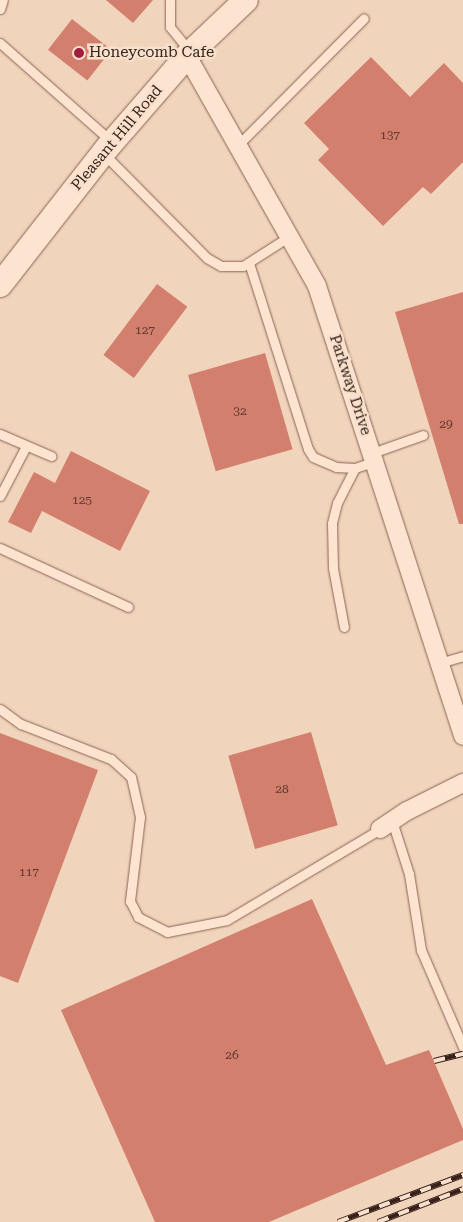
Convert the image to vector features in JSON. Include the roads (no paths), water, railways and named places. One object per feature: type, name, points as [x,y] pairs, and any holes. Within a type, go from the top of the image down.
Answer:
[{"type":"street","name":"Pleasant Hill Road","points":[[0,285],[108,148],[189,54],[246,0]]},
{"type":"street","name":"Parkway Drive","points":[[189,54],[317,286],[463,736]]},
{"type":"street","points":[[386,825],[463,783]]},
{"type":"lane","points":[[0,9],[3,0]]},
{"type":"lane","points":[[170,0],[170,28],[189,54]]},
{"type":"lane","points":[[239,144],[364,18]]},
{"type":"lane","points":[[0,43],[108,148],[207,258],[232,268],[249,263],[291,236]]},
{"type":"lane","points":[[249,263],[304,442],[313,457],[322,462],[355,468]]},
{"type":"lane","points":[[0,434],[51,456]]},
{"type":"lane","points":[[344,626],[333,568],[332,522],[337,503],[355,468],[373,457],[423,435]]},
{"type":"lane","points":[[0,496],[26,446]]},
{"type":"lane","points":[[0,548],[128,607]]},
{"type":"lane","points":[[439,663],[463,656]]},
{"type":"lane","points":[[0,709],[21,724],[111,759],[130,777],[140,817],[130,901],[138,916],[167,932],[227,920],[386,825],[409,874],[421,950],[463,1048]]},
{"type":"railway","points":[[434,1061],[463,1054]]},
{"type":"railway","points":[[338,1222],[463,1175]]},
{"type":"railway","points":[[378,1222],[463,1189]]},
{"type":"place","name":"Honeycomb Cafe","points":[[79,53]]}]
